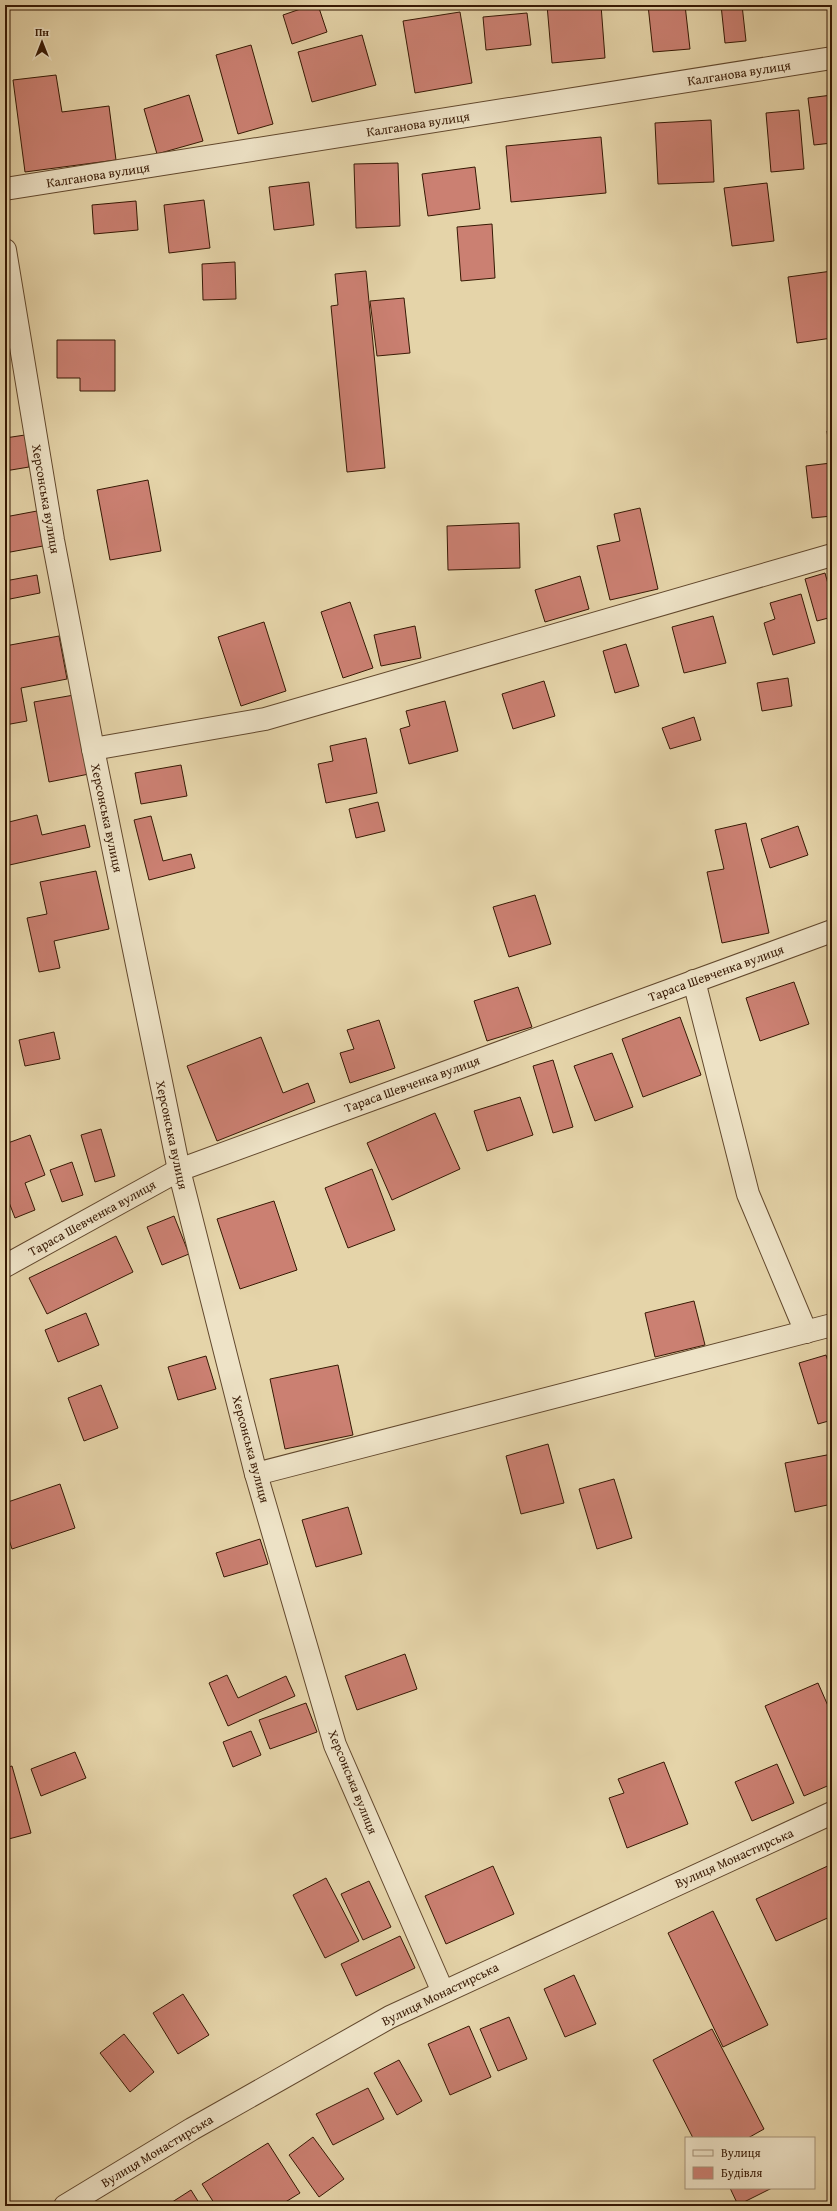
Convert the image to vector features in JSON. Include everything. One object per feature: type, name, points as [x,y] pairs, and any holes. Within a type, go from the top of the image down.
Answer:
[{"type":"street","name":"Калганова вулиця","points":[[5,190],[832,58]]},
{"type":"street","name":"Херсонська вулиця","points":[[5,250],[53,540],[93,749],[179,1170],[256,1474],[335,1745],[443,1992]]},
{"type":"street","points":[[93,749],[265,719],[832,555]]},
{"type":"street","name":"Тараса Шевченка вулиця","points":[[5,1266],[179,1170],[832,930]]},
{"type":"street","points":[[694,981],[748,1194],[806,1332]]},
{"type":"street","points":[[256,1474],[832,1325]]},
{"type":"street","name":"Вулиця Монастирська","points":[[65,2206],[192,2129],[376,2024],[832,1813]]},
{"type":"building","points":[[312,5],[318,5],[327,32],[292,44],[283,15]]},
{"type":"building","points":[[547,5],[601,5],[605,58],[552,63]]},
{"type":"building","points":[[648,5],[685,5],[690,49],[653,52]]},
{"type":"building","points":[[721,5],[742,5],[746,41],[725,43]]},
{"type":"building","points":[[827,5],[832,5],[832,29]]},
{"type":"building","points":[[460,12],[472,83],[415,93],[403,21]]},
{"type":"building","points":[[527,13],[531,45],[486,50],[483,17]]},
{"type":"building","points":[[362,35],[376,85],[312,102],[298,52]]},
{"type":"building","points":[[251,45],[273,124],[238,134],[216,55]]},
{"type":"building","points":[[56,75],[62,112],[109,106],[116,160],[25,172],[13,80]]},
{"type":"building","points":[[189,95],[203,141],[157,154],[144,109]]},
{"type":"building","points":[[832,95],[832,143],[814,145],[808,98]]},
{"type":"building","points":[[799,110],[804,169],[771,172],[766,113]]},
{"type":"building","points":[[711,120],[714,182],[658,184],[655,123]]},
{"type":"building","points":[[601,137],[606,193],[511,202],[506,146]]},
{"type":"building","points":[[398,163],[400,226],[356,228],[354,164]]},
{"type":"building","points":[[475,167],[480,209],[428,216],[422,174]]},
{"type":"building","points":[[309,182],[314,225],[274,230],[269,187]]},
{"type":"building","points":[[767,183],[774,241],[732,246],[724,188]]},
{"type":"building","points":[[204,200],[210,248],[169,253],[164,205]]},
{"type":"building","points":[[136,201],[138,230],[94,234],[92,205]]},
{"type":"building","points":[[492,224],[495,278],[461,281],[457,227]]},
{"type":"building","points":[[235,262],[236,299],[203,300],[202,264]]},
{"type":"building","points":[[366,271],[385,468],[347,472],[331,306],[338,305],[335,274]]},
{"type":"building","points":[[832,271],[832,338],[797,343],[788,277]]},
{"type":"building","points":[[404,298],[410,353],[377,356],[370,301]]},
{"type":"building","points":[[57,340],[115,340],[115,391],[80,391],[80,378],[57,378]]},
{"type":"building","points":[[832,430],[832,516],[812,518],[806,466],[831,463],[827,431]]},
{"type":"building","points":[[25,435],[29,467],[5,471],[5,438]]},
{"type":"building","points":[[148,480],[161,551],[110,560],[97,490]]},
{"type":"building","points":[[640,508],[658,589],[610,600],[597,546],[620,541],[614,514]]},
{"type":"building","points":[[37,511],[43,546],[5,553],[5,517]]},
{"type":"building","points":[[519,523],[520,568],[448,570],[447,526]]},
{"type":"building","points":[[825,573],[832,598],[832,617],[817,621],[805,579]]},
{"type":"building","points":[[37,575],[40,593],[5,600],[5,581]]},
{"type":"building","points":[[580,576],[589,609],[545,622],[535,590]]},
{"type":"building","points":[[801,594],[815,643],[773,655],[764,623],[775,619],[770,603]]},
{"type":"building","points":[[350,602],[373,668],[343,678],[321,612]]},
{"type":"building","points":[[713,616],[726,663],[684,673],[672,627]]},
{"type":"building","points":[[264,622],[286,691],[241,706],[218,637]]},
{"type":"building","points":[[415,626],[421,658],[381,666],[374,635]]},
{"type":"building","points":[[59,636],[67,679],[21,688],[27,721],[5,725],[5,646]]},
{"type":"building","points":[[626,644],[639,686],[615,693],[603,651]]},
{"type":"building","points":[[788,678],[792,706],[762,711],[757,683]]},
{"type":"building","points":[[544,681],[555,716],[513,729],[502,694]]},
{"type":"building","points":[[74,695],[89,774],[49,782],[34,702]]},
{"type":"building","points":[[445,701],[458,751],[409,764],[400,729],[410,726],[406,711]]},
{"type":"building","points":[[694,717],[701,740],[670,749],[662,728]]},
{"type":"building","points":[[366,738],[377,793],[326,803],[318,764],[333,761],[330,746]]},
{"type":"building","points":[[181,765],[187,796],[141,804],[135,773]]},
{"type":"building","points":[[378,802],[385,831],[356,838],[349,809]]},
{"type":"building","points":[[37,815],[42,835],[85,825],[90,847],[5,866],[5,823]]},
{"type":"building","points":[[151,816],[163,861],[191,854],[195,868],[149,880],[134,820]]},
{"type":"building","points":[[746,823],[769,933],[722,943],[707,872],[724,869],[715,830]]},
{"type":"building","points":[[798,826],[808,855],[770,868],[761,839]]},
{"type":"building","points":[[96,871],[109,929],[54,941],[60,968],[39,972],[27,918],[47,914],[40,882]]},
{"type":"building","points":[[535,895],[551,944],[509,957],[493,907]]},
{"type":"building","points":[[794,982],[809,1024],[760,1041],[746,998]]},
{"type":"building","points":[[518,987],[532,1027],[487,1041],[474,1001]]},
{"type":"building","points":[[680,1017],[701,1075],[643,1097],[622,1039]]},
{"type":"building","points":[[379,1020],[395,1068],[350,1083],[340,1053],[354,1049],[347,1030]]},
{"type":"building","points":[[54,1032],[60,1059],[25,1066],[19,1040]]},
{"type":"building","points":[[261,1037],[283,1093],[308,1083],[315,1102],[217,1141],[187,1066]]},
{"type":"building","points":[[612,1053],[633,1107],[595,1121],[574,1066]]},
{"type":"building","points":[[553,1060],[573,1127],[553,1133],[533,1066]]},
{"type":"building","points":[[520,1097],[533,1135],[487,1151],[474,1111]]},
{"type":"building","points":[[435,1113],[460,1169],[392,1200],[367,1143]]},
{"type":"building","points":[[101,1129],[115,1176],[95,1182],[81,1135]]},
{"type":"building","points":[[30,1135],[45,1175],[25,1183],[35,1210],[15,1218],[5,1192],[5,1144]]},
{"type":"building","points":[[72,1162],[83,1195],[62,1202],[50,1170]]},
{"type":"building","points":[[372,1169],[395,1230],[348,1248],[325,1188]]},
{"type":"building","points":[[274,1201],[297,1270],[240,1289],[217,1219]]},
{"type":"building","points":[[174,1216],[189,1254],[162,1265],[147,1227]]},
{"type":"building","points":[[116,1236],[133,1272],[47,1314],[29,1278]]},
{"type":"building","points":[[694,1301],[705,1345],[655,1357],[645,1313]]},
{"type":"building","points":[[86,1313],[99,1345],[58,1362],[45,1330]]},
{"type":"building","points":[[826,1355],[832,1374],[832,1420],[818,1424],[799,1363]]},
{"type":"building","points":[[206,1356],[216,1389],[178,1400],[168,1367]]},
{"type":"building","points":[[338,1365],[353,1435],[285,1449],[270,1379]]},
{"type":"building","points":[[101,1385],[118,1428],[84,1441],[68,1398]]},
{"type":"building","points":[[548,1444],[564,1503],[521,1514],[506,1456]]},
{"type":"building","points":[[832,1454],[832,1504],[795,1512],[785,1463]]},
{"type":"building","points":[[614,1479],[632,1538],[597,1549],[579,1489]]},
{"type":"building","points":[[60,1484],[75,1528],[12,1549],[5,1527],[5,1503]]},
{"type":"building","points":[[348,1507],[362,1554],[316,1567],[302,1520]]},
{"type":"building","points":[[260,1539],[268,1564],[224,1577],[216,1553]]},
{"type":"building","points":[[405,1654],[417,1689],[357,1710],[345,1676]]},
{"type":"building","points":[[227,1675],[238,1698],[286,1676],[295,1696],[228,1726],[209,1683]]},
{"type":"building","points":[[818,1683],[832,1715],[832,1784],[804,1796],[765,1706]]},
{"type":"building","points":[[306,1703],[317,1732],[270,1749],[259,1720]]},
{"type":"building","points":[[251,1731],[261,1755],[233,1767],[223,1742]]},
{"type":"building","points":[[75,1752],[86,1778],[41,1796],[31,1769]]},
{"type":"building","points":[[664,1762],[688,1824],[627,1848],[609,1798],[624,1793],[618,1779]]},
{"type":"building","points":[[777,1764],[794,1803],[752,1821],[735,1782]]},
{"type":"building","points":[[12,1766],[31,1833],[5,1840],[5,1768]]},
{"type":"building","points":[[832,1864],[832,1916],[776,1941],[756,1899]]},
{"type":"building","points":[[493,1866],[514,1914],[446,1944],[425,1896]]},
{"type":"building","points":[[326,1878],[359,1941],[325,1958],[293,1895]]},
{"type":"building","points":[[369,1881],[391,1927],[363,1940],[341,1894]]},
{"type":"building","points":[[713,1911],[768,2025],[723,2047],[668,1933]]},
{"type":"building","points":[[400,1936],[415,1968],[356,1996],[341,1964]]},
{"type":"building","points":[[574,1975],[596,2024],[565,2037],[544,1989]]},
{"type":"building","points":[[183,1994],[209,2035],[178,2054],[153,2013]]},
{"type":"building","points":[[509,2017],[527,2059],[498,2071],[480,2029]]},
{"type":"building","points":[[469,2026],[491,2077],[450,2095],[428,2044]]},
{"type":"building","points":[[712,2029],[764,2129],[750,2137],[692,2137],[653,2060]]},
{"type":"building","points":[[124,2034],[154,2072],[130,2092],[100,2053]]},
{"type":"building","points":[[399,2060],[422,2101],[397,2115],[374,2073]]},
{"type":"building","points":[[368,2088],[384,2119],[333,2145],[316,2114]]},
{"type":"building","points":[[313,2137],[344,2179],[319,2197],[289,2155]]},
{"type":"building","points":[[268,2143],[300,2193],[279,2206],[216,2206],[202,2184]]},
{"type":"building","points":[[730,2189],[770,2189],[738,2205]]},
{"type":"building","points":[[191,2190],[201,2206],[166,2206]]}]
